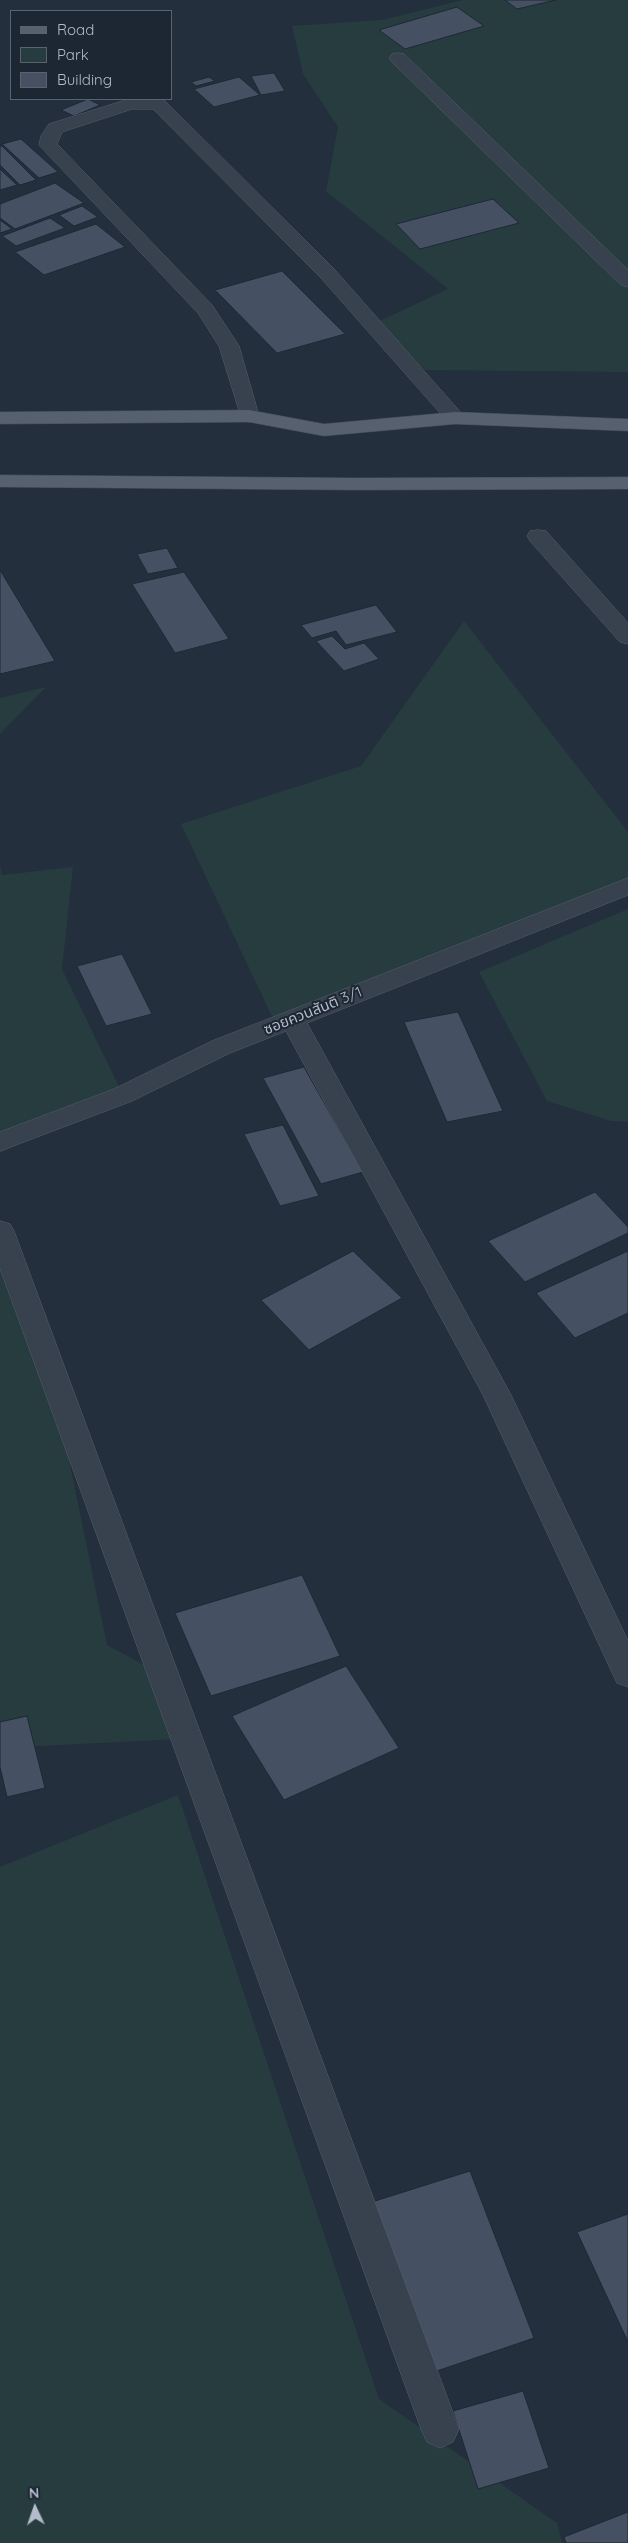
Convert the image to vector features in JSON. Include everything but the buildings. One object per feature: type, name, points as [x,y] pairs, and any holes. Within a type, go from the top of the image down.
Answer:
[{"type":"main road","points":[[0,418],[249,416],[324,430],[455,418],[628,425]]},
{"type":"main road","points":[[0,481],[356,484],[628,483]]},
{"type":"street","points":[[398,58],[628,281]]},
{"type":"street","points":[[249,416],[229,346],[205,308],[48,145],[50,136],[55,128],[129,104],[143,102],[158,104],[328,274],[455,418]]},
{"type":"street","points":[[538,536],[628,637]]},
{"type":"street","name":"ซอยควนสันติ 3/1","points":[[0,1142],[123,1095],[221,1047],[628,886]]},
{"type":"street","points":[[292,1019],[497,1395],[628,1674]]},
{"type":"street","points":[[0,1231],[440,2429]]},
{"type":"green space","points":[[463,0],[628,0],[628,372],[425,370],[369,326],[448,289],[326,191],[338,127],[303,74],[292,26],[382,20]]},
{"type":"green space","points":[[464,621],[628,832],[628,886],[276,1025],[181,824],[361,766]]},
{"type":"green space","points":[[46,687],[0,734],[0,698]]},
{"type":"green space","points":[[0,865],[2,875],[73,867],[62,969],[123,1095],[0,1153]]},
{"type":"green space","points":[[628,909],[628,1122],[611,1121],[547,1101],[479,972]]},
{"type":"green space","points":[[0,1228],[63,1430],[107,1645],[152,1669],[198,1738],[0,1748]]},
{"type":"green space","points":[[178,1795],[379,2399],[557,2523],[562,2543],[0,2543],[0,1867]]}]
